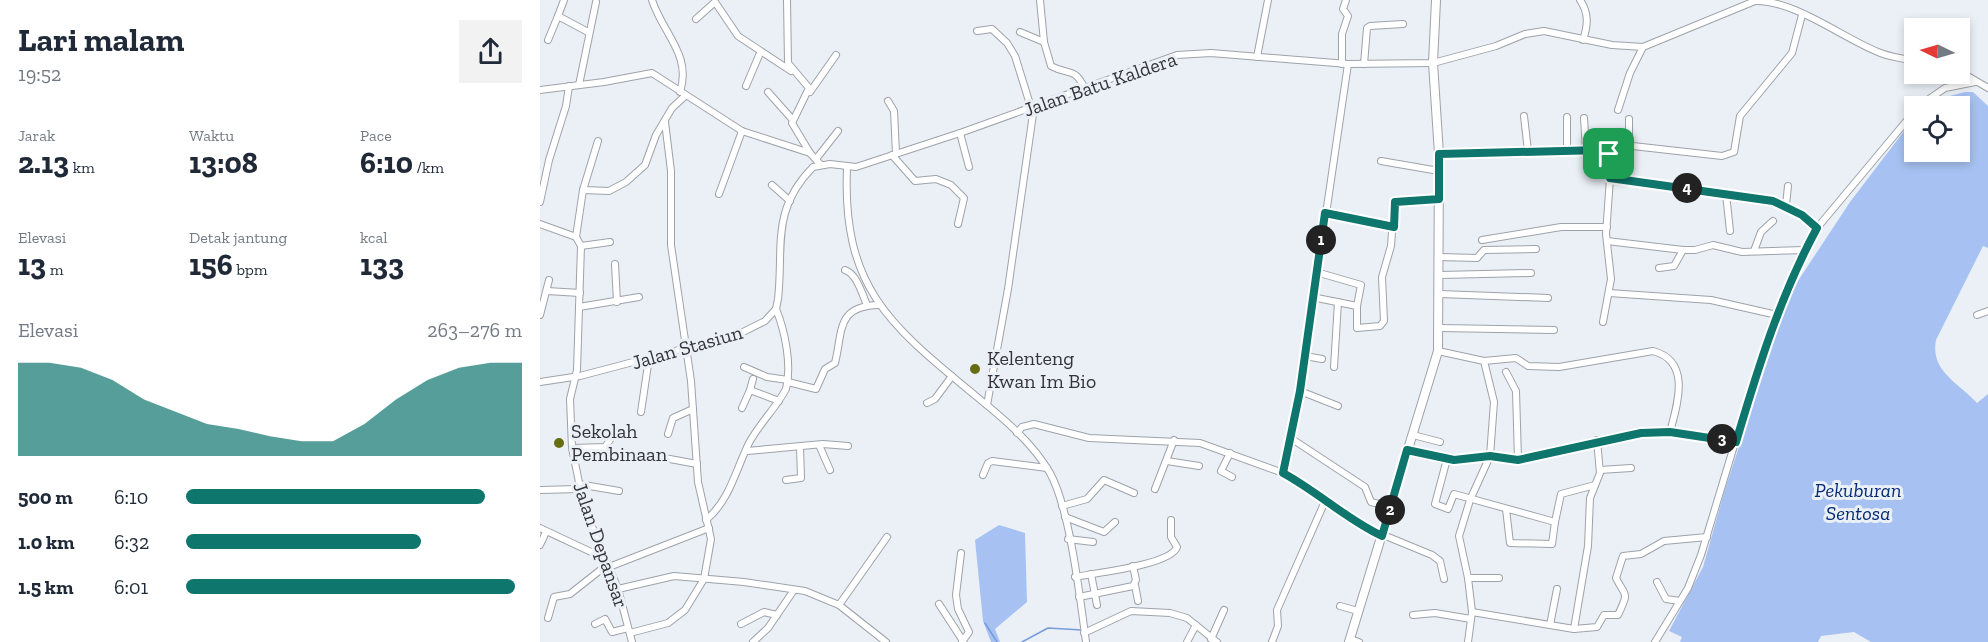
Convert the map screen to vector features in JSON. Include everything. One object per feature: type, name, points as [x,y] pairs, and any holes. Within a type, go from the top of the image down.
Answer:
[{"type":"main road","points":[[1349,641],[1438,351],[1440,328],[1439,154],[1433,63],[1436,0]]},
{"type":"street","points":[[548,40],[564,0]]},
{"type":"street","points":[[583,190],[609,191],[626,182],[645,165],[656,135],[683,94],[684,62],[652,0]]},
{"type":"street","points":[[787,0],[787,58],[793,72]]},
{"type":"street","points":[[1040,0],[1044,42],[1051,66],[1078,76],[1084,89]]},
{"type":"street","points":[[1257,57],[1268,0]]},
{"type":"street","points":[[1283,473],[1292,439],[1300,391],[1345,64],[1342,34],[1348,16],[1343,9],[1346,0]]},
{"type":"street","points":[[1580,0],[1587,14],[1587,27],[1583,39]]},
{"type":"street","points":[[696,19],[716,1],[738,36],[760,53],[793,72],[806,84],[809,92]]},
{"type":"street","points":[[1618,110],[1630,73],[1642,47],[1755,1],[1777,3],[1879,52],[1904,58]]},
{"type":"street","points":[[579,85],[588,32],[596,2]]},
{"type":"street","points":[[1604,322],[1611,264],[1606,241],[1610,178],[1609,154],[1615,144],[1722,156],[1734,152],[1740,116],[1792,53],[1802,15]]},
{"type":"street","points":[[558,16],[588,32]]},
{"type":"street","points":[[1364,64],[1367,28],[1403,24]]},
{"type":"street","points":[[978,31],[992,29],[1007,43],[1033,107],[1026,174],[987,405]]},
{"type":"street","name":"Jalan Batu Kaldera","points":[[847,168],[960,133],[1177,56],[1202,53],[1345,64],[1433,63],[1496,46],[1525,34],[1544,31],[1642,47]]},
{"type":"street","points":[[1020,32],[1044,42]]},
{"type":"street","points":[[746,86],[760,53]]},
{"type":"street","points":[[792,119],[836,55]]},
{"type":"street","points":[[540,90],[652,73],[742,131],[810,153]]},
{"type":"street","points":[[1970,79],[1988,88]]},
{"type":"street","points":[[1933,96],[1945,88],[1975,82]]},
{"type":"street","points":[[540,202],[549,160],[559,135],[569,87]]},
{"type":"street","points":[[768,92],[792,119],[810,153],[818,161],[847,168],[848,220],[855,254],[879,304],[894,323],[1017,433],[1047,468],[1065,516],[1086,642]]},
{"type":"street","points":[[888,101],[894,111],[894,155],[915,181],[936,179],[961,193],[964,198],[958,224]]},
{"type":"street","points":[[1524,116],[1528,151]]},
{"type":"street","points":[[1567,117],[1567,150]]},
{"type":"street","points":[[1584,118],[1586,150]]},
{"type":"street","points":[[1629,119],[1629,162]]},
{"type":"street","points":[[595,624],[605,619],[612,632],[668,622],[679,616],[696,595],[704,579],[710,550],[709,528],[702,505],[686,348],[671,245],[669,208],[671,171],[665,122]]},
{"type":"street","points":[[1655,642],[1680,601],[1707,537],[1777,315],[1805,250],[1817,228],[1904,124]]},
{"type":"street","points":[[719,194],[742,131]]},
{"type":"street","points":[[706,519],[728,491],[750,442],[779,401],[788,381],[784,334],[776,309],[780,231],[790,201],[807,172],[818,161],[838,131]]},
{"type":"street","points":[[960,133],[969,167]]},
{"type":"street","points":[[576,237],[583,190],[598,141]]},
{"type":"street","points":[[1439,154],[1602,150],[1609,154]]},
{"type":"street","points":[[540,159],[549,160]]},
{"type":"street","points":[[1381,161],[1439,171]]},
{"type":"street","points":[[1610,178],[1786,205],[1817,228]]},
{"type":"street","points":[[772,185],[780,191],[784,200],[790,201]]},
{"type":"street","points":[[1786,205],[1788,186]]},
{"type":"street","points":[[1726,194],[1730,231]]},
{"type":"street","points":[[1316,272],[1361,285],[1357,306],[1357,328],[1375,328],[1383,324],[1382,277],[1394,227],[1395,202],[1439,199]]},
{"type":"street","points":[[1325,213],[1394,227]]},
{"type":"street","points":[[1754,251],[1761,232],[1773,221]]},
{"type":"street","points":[[540,224],[576,237],[582,246],[577,377]]},
{"type":"street","points":[[1482,240],[1561,227],[1607,227]]},
{"type":"street","points":[[1606,241],[1683,250],[1695,250],[1713,245],[1742,252],[1805,250]]},
{"type":"street","points":[[582,246],[610,242]]},
{"type":"street","points":[[1439,257],[1476,258],[1484,250],[1536,249]]},
{"type":"street","points":[[1659,268],[1674,266],[1683,250]]},
{"type":"street","points":[[615,264],[617,302]]},
{"type":"street","points":[[845,270],[850,271],[867,305]]},
{"type":"street","points":[[1440,275],[1531,273]]},
{"type":"street","points":[[540,315],[549,280]]},
{"type":"street","points":[[548,291],[580,293]]},
{"type":"street","points":[[1609,293],[1711,300],[1777,315]]},
{"type":"street","points":[[1440,294],[1548,298]]},
{"type":"street","points":[[579,307],[639,297]]},
{"type":"street","points":[[1312,297],[1357,306]]},
{"type":"street","points":[[1334,367],[1338,302]]},
{"type":"street","points":[[744,367],[767,377],[816,389],[823,371],[835,363],[839,332],[854,308],[879,304]]},
{"type":"street","name":"Jalan Stasiun","points":[[540,382],[577,377],[750,329],[765,321],[776,309]]},
{"type":"street","points":[[1977,315],[1988,311]]},
{"type":"street","points":[[1440,328],[1554,330]]},
{"type":"street","points":[[1438,351],[1484,361],[1516,358],[1528,366],[1559,367],[1653,351],[1663,354],[1675,363],[1678,373],[1670,432]]},
{"type":"street","points":[[1305,357],[1322,359]]},
{"type":"street","points":[[641,412],[649,358]]},
{"type":"street","points":[[1468,642],[1472,612],[1459,536],[1470,500],[1490,456],[1494,402],[1484,361]]},
{"type":"street","points":[[1506,372],[1516,391],[1518,460]]},
{"type":"street","points":[[927,403],[937,396],[952,376]]},
{"type":"street","name":"Jalan Depansar","points":[[577,377],[571,390],[572,448],[579,487],[618,589],[632,642]]},
{"type":"street","points":[[566,379],[571,390]]},
{"type":"street","points":[[742,408],[753,379]]},
{"type":"street","points":[[750,390],[779,401]]},
{"type":"street","points":[[1300,391],[1338,406]]},
{"type":"street","points":[[668,434],[673,418],[693,409]]},
{"type":"street","points":[[1017,433],[1023,427],[1034,424],[1089,438],[1174,440],[1200,443],[1230,453],[1283,473],[1326,499],[1355,523],[1382,536],[1422,550],[1440,561],[1444,579]]},
{"type":"street","points":[[1407,450],[1447,459],[1490,456],[1518,460],[1628,434],[1670,432],[1736,442]]},
{"type":"street","points":[[1413,435],[1440,442]]},
{"type":"street","points":[[572,448],[605,447],[612,437]]},
{"type":"street","points":[[1292,439],[1365,487],[1371,502],[1391,507]]},
{"type":"street","points":[[1155,489],[1174,440]]},
{"type":"street","points":[[1574,629],[1588,546],[1590,498],[1600,470],[1597,441]]},
{"type":"street","points":[[747,451],[819,445],[848,446]]},
{"type":"street","points":[[819,445],[830,470]]},
{"type":"street","points":[[786,480],[801,478],[800,447]]},
{"type":"street","points":[[1230,453],[1221,471],[1232,477]]},
{"type":"street","points":[[659,457],[697,464]]},
{"type":"street","points":[[1447,459],[1435,504],[1448,509],[1454,494],[1555,522]]},
{"type":"street","points":[[983,476],[988,463],[992,460],[1047,468]]},
{"type":"street","points":[[1167,461],[1199,466]]},
{"type":"street","points":[[1600,470],[1631,468]]},
{"type":"street","points":[[1062,506],[1087,499],[1104,480],[1134,493]]},
{"type":"street","points":[[1506,509],[1510,543],[1552,544],[1561,494],[1594,485]]},
{"type":"street","points":[[541,490],[579,487],[619,491]]},
{"type":"street","points":[[1272,642],[1278,626],[1277,610],[1326,499]]},
{"type":"street","points":[[1065,516],[1104,532],[1114,522]]},
{"type":"street","points":[[1075,577],[1160,560],[1175,552],[1177,547],[1172,537],[1171,520]]},
{"type":"street","points":[[548,618],[555,595],[567,596],[608,563],[709,528]]},
{"type":"street","points":[[540,545],[543,530],[608,563]]},
{"type":"street","points":[[839,605],[886,537]]},
{"type":"street","points":[[1472,612],[1574,629],[1597,627],[1604,615],[1618,615],[1625,598],[1625,589],[1616,578],[1623,556],[1641,554],[1664,541],[1707,537]]},
{"type":"street","points":[[1068,538],[1092,542]]},
{"type":"street","points":[[939,603],[963,641],[969,632],[958,609],[956,595],[961,553]]},
{"type":"street","points":[[1133,566],[1138,601]]},
{"type":"street","points":[[1091,574],[1096,605]]},
{"type":"street","points":[[618,589],[674,576],[818,594],[839,605],[886,642]]},
{"type":"street","points":[[1468,578],[1499,578]]},
{"type":"street","points":[[1657,582],[1666,599],[1680,601]]},
{"type":"street","points":[[1078,597],[1135,585]]},
{"type":"street","points":[[1550,625],[1557,589]]},
{"type":"street","points":[[753,642],[777,615],[794,590]]},
{"type":"street","points":[[1340,606],[1358,611]]},
{"type":"street","points":[[1084,629],[1131,611],[1178,614],[1214,637],[1224,610]]},
{"type":"street","points":[[741,624],[764,612],[777,615]]},
{"type":"street","points":[[1413,615],[1435,613],[1471,619]]},
{"type":"street","points":[[1187,642],[1196,626]]},
{"type":"street","points":[[1349,641],[1359,642]]},
{"type":"green space","name":"Pekuburan Sentosa","points":[[1973,92],[1988,106],[1988,248],[1983,246],[1936,340],[1935,351],[1941,368],[1977,403],[1988,394],[1988,642],[1871,642],[1854,632],[1821,636],[1818,642],[1680,642],[1682,637],[1669,631],[1703,567],[1725,489],[1790,293],[1850,202],[1904,131],[1904,162],[1970,162],[1970,96],[1950,96]]},
{"type":"green space","points":[[999,525],[1025,533],[1027,602],[995,629],[1000,642],[991,642],[983,621],[975,540]]},
{"type":"waterway","points":[[985,623],[997,642]]},
{"type":"waterway","points":[[1022,642],[1048,628],[1082,630]]},
{"type":"place","name":"Kelenteng Kwan Im Bio","points":[[975,369]]},
{"type":"place","name":"Sekolah Pembinaan","points":[[559,443]]},
{"type":"route","points":[[1602,150],[1609,154],[1610,178],[1773,201],[1786,205],[1817,228],[1799,260],[1778,310],[1759,363],[1736,442],[1670,432],[1628,434],[1518,460],[1490,456],[1454,460],[1407,450],[1382,536],[1355,523],[1326,499],[1283,473],[1292,439],[1300,391],[1325,213],[1394,227],[1395,202],[1439,199],[1439,154],[1602,150]]}]
